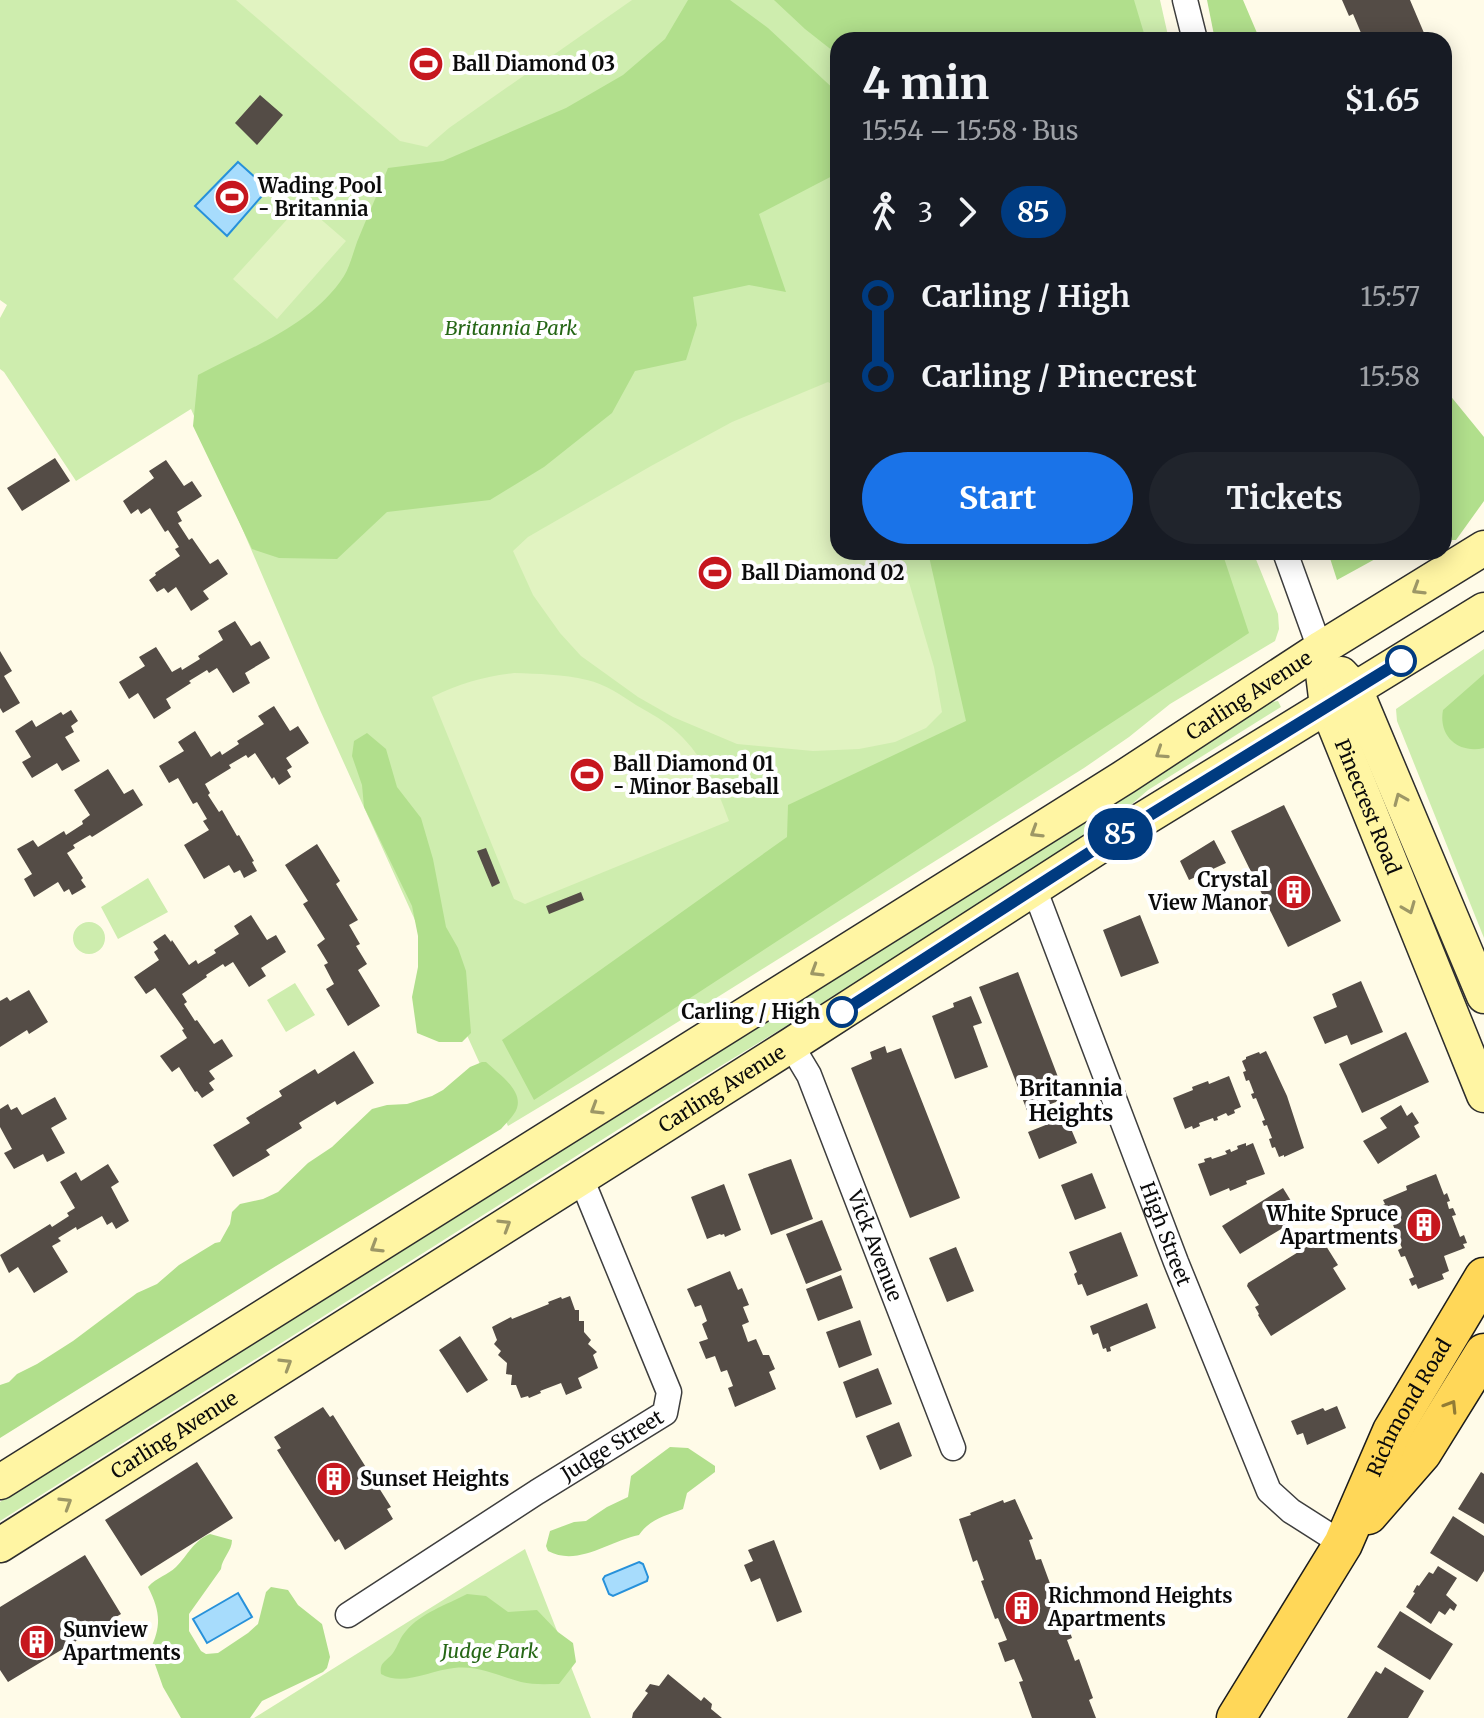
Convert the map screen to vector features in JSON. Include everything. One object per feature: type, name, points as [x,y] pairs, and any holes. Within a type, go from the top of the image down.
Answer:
[{"type":"main road","name":"Carling Avenue","points":[[0,1482],[1484,548]]},
{"type":"main road","name":"Carling Avenue","points":[[0,1545],[1034,888],[1484,610]]},
{"type":"main road","name":"Pinecrest Road","points":[[1320,649],[1484,996]]},
{"type":"main road","name":"Pinecrest Road","points":[[1341,698],[1484,1095]]},
{"type":"main road","name":"Richmond Road","points":[[1236,1718],[1343,1544],[1392,1431],[1484,1277]]},
{"type":"main road","name":"Richmond Road","points":[[1343,1544],[1422,1453],[1483,1357]]},
{"type":"street","points":[[1185,0],[1193,32]]},
{"type":"street","points":[[1288,560],[1320,649]]},
{"type":"street","name":"High Street","points":[[1034,888],[1176,1262],[1269,1491],[1291,1511],[1343,1544]]},
{"type":"street","name":"Vick Avenue","points":[[791,1045],[809,1075],[953,1448]]},
{"type":"street","name":"Judge Street","points":[[348,1615],[524,1500],[665,1413],[669,1392],[581,1178]]},
{"type":"green space","name":"Britannia Park","points":[[0,0],[1160,0],[1167,32],[830,32],[830,560],[1256,560],[1278,614],[1279,629],[1275,641],[1170,704],[1084,768],[508,1126],[320,710],[191,409],[76,481],[0,369],[0,318],[7,305],[0,300]]},
{"type":"green space","name":"Ball Diamond 03","points":[[236,0],[632,0],[449,128],[427,147],[400,141]]},
{"type":"green space","points":[[688,0],[730,0],[768,28],[830,86],[830,177],[759,214],[786,292],[749,285],[693,297],[697,325],[686,360],[635,371],[612,413],[544,467],[490,500],[387,512],[337,559],[279,558],[252,549],[193,426],[198,375],[278,334],[331,294],[348,268],[388,168],[443,161],[566,108],[623,75],[665,39]]},
{"type":"green space","points":[[774,0],[1134,0],[1144,32],[830,32],[830,49]]},
{"type":"green space","points":[[1207,0],[1243,0],[1257,32],[1213,32]]},
{"type":"green space","points":[[302,203],[346,241],[277,319],[233,279]]},
{"type":"green space","name":"Ball Diamond 02","points":[[830,383],[830,560],[902,560],[934,667],[942,712],[926,728],[895,742],[859,749],[813,751],[737,744],[673,717],[638,697],[581,656],[533,595],[513,551],[528,537],[732,422]]},
{"type":"green space","points":[[1452,398],[1484,437],[1484,501],[1456,540],[1452,540]]},
{"type":"green space","points":[[930,560],[1225,560],[1249,633],[534,1100],[502,1040],[787,837],[788,805],[966,721]]},
{"type":"green space","points":[[1331,560],[1373,560],[1337,580]]},
{"type":"green space","points":[[1484,649],[1484,938],[1397,721],[1396,709]]},
{"type":"green space","name":"Ball Diamond 01 - Minor Baseball","points":[[514,673],[560,675],[594,682],[663,721],[698,756],[729,821],[525,904],[514,899],[432,697],[472,681]]},
{"type":"green space","points":[[1484,674],[1484,748],[1459,746],[1447,735],[1442,720],[1443,710]]},
{"type":"green space","points":[[1278,701],[1281,707],[1148,790],[1116,818],[0,1521],[0,1502],[1265,703]]},
{"type":"green space","points":[[367,733],[386,749],[397,787],[421,818],[433,859],[446,927],[466,971],[471,1033],[462,1042],[439,1042],[417,1033],[412,997],[418,967],[418,936],[412,906],[364,807],[362,785],[352,756],[354,741]]},
{"type":"green space","points":[[148,878],[168,912],[118,939],[101,907]]},
{"type":"green space","points":[[89,922],[100,927],[105,938],[100,949],[89,954],[78,949],[73,938],[78,927]]},
{"type":"green space","points":[[295,983],[315,1015],[286,1032],[267,1000]]},
{"type":"green space","points":[[482,1062],[502,1076],[513,1088],[518,1101],[516,1111],[501,1129],[0,1438],[0,1385],[73,1341],[137,1293],[157,1284],[179,1265],[220,1242],[230,1224],[232,1212],[240,1204],[278,1192],[372,1109],[407,1104],[432,1096],[470,1067]]},
{"type":"green space","points":[[670,1447],[688,1448],[715,1466],[715,1472],[687,1493],[683,1509],[653,1522],[639,1535],[582,1555],[559,1555],[548,1551],[546,1546],[550,1531],[586,1521],[628,1497],[631,1476]]},
{"type":"green space","points":[[210,1534],[232,1540],[221,1569],[189,1614],[189,1631],[201,1651],[218,1653],[258,1624],[266,1592],[271,1587],[288,1590],[298,1605],[322,1624],[330,1657],[323,1672],[262,1701],[250,1718],[181,1718],[163,1687],[150,1650],[158,1618],[148,1587],[173,1570],[195,1544]]},
{"type":"green space","name":"Judge Park","points":[[525,1549],[591,1718],[254,1718]]},
{"type":"green space","points":[[467,1594],[486,1596],[508,1612],[537,1610],[573,1643],[576,1662],[559,1684],[526,1683],[463,1667],[398,1679],[381,1674],[382,1664],[412,1625],[426,1614]]},
{"type":"water","name":"Wading Pool - Britannia","points":[[238,162],[268,189],[227,236],[195,206]]},
{"type":"water","points":[[639,1562],[643,1564],[647,1581],[613,1596],[609,1594],[603,1579],[605,1576]]},
{"type":"water","points":[[238,1593],[252,1617],[207,1643],[193,1619]]},
{"type":"building","points":[[1342,0],[1410,0],[1424,32],[1361,32],[1353,14],[1349,16]]},
{"type":"building","points":[[260,95],[283,115],[257,145],[235,123]]},
{"type":"building","points":[[55,458],[70,481],[22,511],[7,488]]},
{"type":"building","points":[[166,460],[184,486],[192,481],[202,496],[177,512],[182,521],[178,523],[210,564],[218,559],[228,574],[203,591],[209,599],[191,611],[176,587],[168,593],[164,588],[157,592],[149,580],[180,556],[175,549],[179,547],[150,508],[141,514],[138,509],[131,514],[123,501],[154,478],[149,471]]},
{"type":"building","points":[[235,621],[251,646],[260,641],[270,658],[245,673],[250,683],[233,693],[217,668],[209,673],[207,670],[166,699],[171,708],[154,719],[138,693],[129,699],[119,682],[145,666],[139,657],[156,647],[172,672],[181,667],[182,670],[223,640],[218,631]]},
{"type":"building","points":[[0,651],[12,671],[4,676],[20,703],[3,713],[0,708]]},
{"type":"building","points":[[274,706],[290,731],[298,726],[309,743],[286,758],[292,767],[287,770],[291,777],[279,785],[255,753],[229,765],[231,768],[205,784],[210,793],[208,795],[239,835],[257,871],[244,878],[240,870],[234,873],[229,865],[204,879],[184,845],[209,830],[203,821],[207,819],[197,802],[193,804],[178,778],[169,783],[159,766],[184,751],[178,742],[195,731],[211,757],[220,751],[222,755],[264,724],[258,716]]},
{"type":"building","points":[[71,710],[78,721],[71,726],[74,732],[65,737],[80,761],[62,771],[57,763],[32,778],[22,762],[31,757],[15,731],[32,720],[36,727],[61,712],[63,715]]},
{"type":"building","points":[[108,769],[124,794],[133,789],[143,805],[92,837],[90,835],[73,845],[75,848],[67,853],[86,887],[72,895],[69,889],[64,892],[58,882],[34,897],[24,879],[32,874],[17,849],[33,840],[38,847],[64,831],[66,835],[83,824],[82,821],[90,815],[74,790]]},
{"type":"building","name":"Crystal View Manor","points":[[1284,805],[1341,921],[1288,947],[1231,831]]},
{"type":"building","points":[[1214,840],[1226,863],[1189,880],[1180,861]]},
{"type":"building","points":[[317,844],[340,881],[336,884],[358,920],[349,925],[360,944],[356,946],[367,964],[358,970],[380,1006],[348,1026],[326,989],[334,984],[324,965],[328,963],[317,945],[325,939],[303,904],[308,901],[285,865]]},
{"type":"building","points":[[486,848],[500,883],[492,887],[477,851]]},
{"type":"building","points":[[581,892],[584,900],[549,914],[546,906]]},
{"type":"building","points":[[251,915],[267,940],[276,935],[286,952],[261,968],[266,976],[249,987],[233,962],[225,967],[223,964],[182,994],[187,1002],[184,1004],[195,1021],[214,1044],[222,1039],[233,1056],[209,1071],[215,1079],[209,1083],[214,1090],[202,1098],[179,1067],[172,1072],[160,1056],[187,1038],[184,1029],[155,988],[146,994],[134,977],[159,960],[154,952],[158,949],[153,942],[165,934],[189,965],[196,960],[198,964],[239,934],[234,926]]},
{"type":"building","points":[[1140,915],[1159,963],[1121,977],[1103,930]]},
{"type":"building","points":[[1018,972],[1066,1098],[1028,1113],[979,987]]},
{"type":"building","points":[[1361,981],[1383,1032],[1351,1045],[1347,1035],[1325,1044],[1313,1017],[1337,1007],[1332,994]]},
{"type":"building","points":[[29,990],[48,1022],[29,1034],[27,1030],[0,1047],[0,1001],[7,997],[10,1001]]},
{"type":"building","points":[[971,996],[982,1023],[973,1026],[988,1067],[955,1079],[932,1016]]},
{"type":"building","points":[[1406,1032],[1429,1082],[1362,1113],[1339,1064]]},
{"type":"building","points":[[885,1046],[887,1053],[901,1048],[960,1198],[910,1218],[851,1068],[872,1059],[870,1052]]},
{"type":"building","points":[[354,1051],[374,1083],[337,1105],[335,1101],[299,1123],[302,1128],[266,1150],[270,1155],[233,1177],[213,1145],[250,1123],[246,1118],[282,1096],[279,1091],[315,1069],[318,1074]]},
{"type":"building","points":[[1266,1051],[1287,1096],[1304,1148],[1284,1157],[1279,1157],[1275,1147],[1272,1148],[1269,1139],[1272,1138],[1267,1125],[1264,1126],[1262,1121],[1265,1120],[1243,1072],[1246,1071],[1242,1061],[1246,1057]]},
{"type":"building","points":[[1229,1076],[1241,1107],[1228,1116],[1226,1113],[1217,1117],[1218,1120],[1214,1121],[1213,1118],[1193,1129],[1192,1126],[1185,1129],[1173,1098],[1193,1090],[1192,1087]]},
{"type":"building","points":[[55,1097],[67,1119],[51,1128],[65,1153],[47,1162],[43,1154],[14,1169],[4,1153],[12,1149],[0,1127],[0,1109],[8,1104],[11,1110],[17,1107],[22,1115]]},
{"type":"building","points":[[1401,1105],[1407,1116],[1412,1112],[1419,1123],[1414,1126],[1420,1137],[1378,1164],[1363,1141],[1387,1128],[1380,1118]]},
{"type":"building","points":[[1066,1117],[1077,1143],[1039,1159],[1028,1132]]},
{"type":"building","points":[[1246,1143],[1246,1146],[1253,1143],[1265,1174],[1230,1191],[1229,1188],[1210,1196],[1198,1164],[1205,1162],[1204,1159],[1227,1154],[1225,1151],[1230,1149],[1231,1152]]},
{"type":"building","points":[[791,1159],[813,1219],[771,1235],[748,1174]]},
{"type":"building","points":[[108,1164],[119,1182],[111,1187],[129,1221],[116,1229],[112,1222],[107,1225],[102,1216],[58,1238],[61,1241],[52,1246],[68,1272],[34,1293],[18,1267],[9,1273],[0,1255],[69,1216],[67,1213],[75,1208],[60,1182],[76,1172],[81,1181]]},
{"type":"building","points":[[1092,1173],[1106,1208],[1075,1220],[1061,1185]]},
{"type":"building","name":"White Spruce Apartments","points":[[1436,1174],[1444,1195],[1447,1193],[1450,1201],[1447,1202],[1449,1209],[1453,1208],[1456,1215],[1452,1216],[1460,1237],[1464,1235],[1467,1243],[1463,1244],[1465,1248],[1444,1256],[1449,1271],[1442,1274],[1444,1279],[1418,1289],[1416,1284],[1412,1286],[1409,1279],[1414,1277],[1405,1256],[1401,1257],[1398,1250],[1402,1248],[1399,1241],[1395,1242],[1392,1234],[1396,1233],[1388,1211],[1384,1213],[1381,1206],[1385,1204],[1383,1200],[1407,1190],[1406,1186]]},
{"type":"building","points":[[724,1184],[741,1230],[725,1237],[720,1234],[707,1239],[691,1197]]},
{"type":"building","points":[[1283,1188],[1301,1217],[1240,1254],[1222,1226]]},
{"type":"building","points":[[822,1220],[842,1270],[806,1284],[786,1234]]},
{"type":"building","points":[[1121,1232],[1138,1276],[1087,1296],[1082,1284],[1078,1285],[1074,1274],[1077,1272],[1069,1252]]},
{"type":"building","name":"White Spruce Apartments","points":[[1321,1238],[1338,1265],[1333,1268],[1346,1289],[1271,1336],[1258,1315],[1255,1307],[1259,1305],[1248,1283]]},
{"type":"building","points":[[956,1247],[974,1291],[947,1302],[929,1258]]},
{"type":"building","points":[[730,1271],[749,1305],[743,1307],[749,1322],[742,1325],[748,1342],[756,1339],[763,1355],[769,1355],[775,1369],[769,1372],[776,1389],[735,1407],[728,1388],[733,1386],[727,1370],[721,1372],[715,1356],[706,1359],[699,1342],[708,1339],[702,1324],[707,1321],[701,1305],[695,1307],[687,1289]]},
{"type":"building","points":[[841,1275],[853,1308],[818,1321],[806,1289]]},
{"type":"building","points":[[570,1296],[575,1310],[579,1310],[579,1321],[584,1321],[584,1332],[591,1340],[588,1344],[597,1352],[593,1355],[598,1368],[578,1378],[582,1388],[566,1395],[561,1383],[529,1398],[521,1398],[516,1385],[511,1385],[512,1375],[506,1374],[507,1363],[498,1355],[501,1351],[494,1344],[497,1340],[492,1327],[548,1302]]},
{"type":"building","points":[[1147,1303],[1156,1328],[1110,1347],[1111,1351],[1103,1349],[1098,1333],[1093,1335],[1090,1326]]},
{"type":"building","points":[[860,1320],[872,1355],[839,1368],[826,1332]]},
{"type":"building","points":[[460,1336],[488,1380],[467,1393],[439,1350]]},
{"type":"building","points":[[878,1368],[892,1404],[856,1418],[843,1382]]},
{"type":"building","points":[[1337,1406],[1346,1428],[1307,1445],[1303,1433],[1297,1435],[1291,1421],[1323,1408],[1325,1411]]},
{"type":"building","name":"Sunset Heights","points":[[323,1407],[330,1417],[333,1415],[391,1507],[387,1509],[393,1519],[345,1550],[339,1539],[335,1542],[277,1450],[281,1448],[274,1437]]},
{"type":"building","points":[[899,1422],[912,1456],[880,1470],[866,1436]]},
{"type":"building","points":[[197,1462],[233,1518],[141,1576],[105,1520]]},
{"type":"building","points":[[1481,1472],[1484,1474],[1484,1524],[1458,1509]]},
{"type":"building","name":"Richmond Heights Apartments","points":[[1015,1499],[1033,1539],[1029,1540],[1036,1560],[1041,1559],[1055,1597],[1051,1598],[1059,1620],[1065,1617],[1072,1638],[1067,1640],[1075,1661],[1079,1659],[1093,1698],[1089,1700],[1096,1718],[1032,1718],[1014,1659],[1005,1662],[998,1643],[1007,1640],[998,1618],[995,1619],[977,1560],[973,1562],[959,1519],[1003,1500],[1004,1503]]},
{"type":"building","points":[[1453,1516],[1484,1536],[1484,1571],[1477,1582],[1430,1553]]},
{"type":"building","points":[[774,1540],[802,1612],[777,1622],[760,1578],[751,1582],[744,1565],[753,1561],[748,1550]]},
{"type":"building","name":"Sunview Apartments","points":[[85,1555],[121,1614],[8,1682],[0,1670],[0,1607]]},
{"type":"building","points":[[1438,1566],[1457,1578],[1446,1595],[1457,1605],[1454,1611],[1450,1608],[1445,1615],[1439,1611],[1431,1624],[1406,1607],[1417,1585],[1429,1572],[1433,1574]]},
{"type":"building","points":[[1400,1611],[1453,1644],[1430,1680],[1377,1647]]},
{"type":"building","points":[[1385,1667],[1424,1691],[1408,1718],[1347,1718],[1376,1671],[1381,1674]]},
{"type":"building","points":[[668,1674],[701,1701],[704,1697],[712,1704],[711,1709],[722,1718],[632,1718],[648,1693],[645,1691],[650,1684],[659,1686]]},
{"type":"bus line","name":"85","points":[[842,1012],[1106,842],[1401,661]]},
{"type":"place","name":"Ball Diamond 03","points":[[426,64]]},
{"type":"place","name":"Wading Pool - Britannia","points":[[232,197]]},
{"type":"place","name":"Ball Diamond 02","points":[[715,573]]},
{"type":"place","name":"Ball Diamond 01 - Minor Baseball","points":[[587,775]]},
{"type":"place","name":"Crystal View Manor","points":[[1294,892]]},
{"type":"place","name":"Carling / High","points":[[842,1012]]},
{"type":"place","name":"White Spruce Apartments","points":[[1424,1225]]},
{"type":"place","name":"Sunset Heights","points":[[334,1479]]},
{"type":"place","name":"Richmond Heights Apartments","points":[[1022,1608]]},
{"type":"place","name":"Sunview Apartments","points":[[37,1642]]},
{"type":"district","name":"Britannia Heights","points":[[1071,1100]]}]
